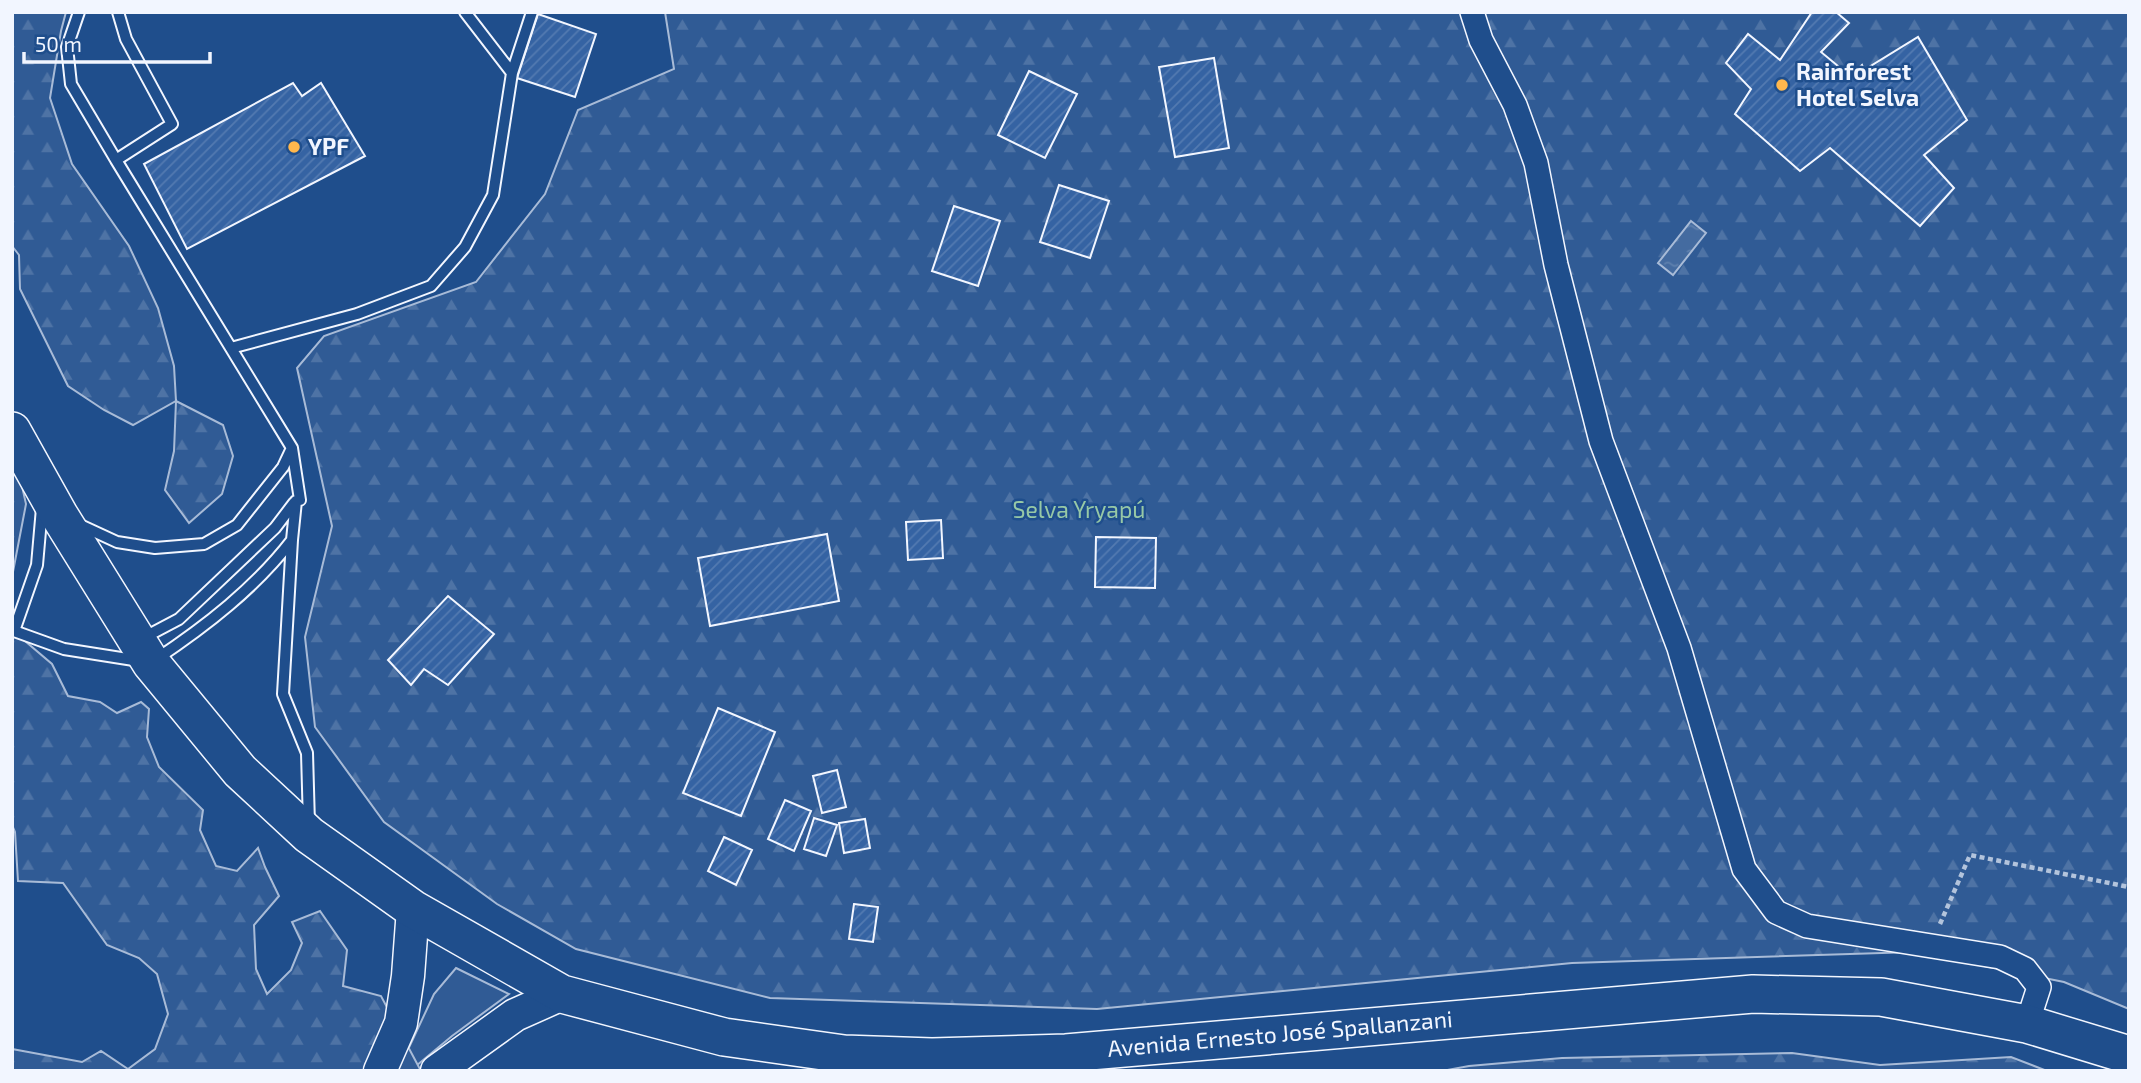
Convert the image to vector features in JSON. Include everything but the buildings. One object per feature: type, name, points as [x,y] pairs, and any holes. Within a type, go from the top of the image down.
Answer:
[{"type":"highway","name":"Avenida Ernesto José Spallanzani","points":[[12,431],[51,501],[144,652],[240,771],[309,835],[413,909],[562,994],[724,1037],[844,1054],[932,1058],[1066,1053],[1753,994],[1881,997],[2027,1024],[2129,1055]]},
{"type":"main road","points":[[380,1071],[401,1023],[413,909]]},
{"type":"main road","points":[[436,1071],[515,1015],[562,994]]},
{"type":"street","points":[[1472,12],[1482,40],[1516,105],[1536,163],[1556,265],[1601,441],[1679,648],[1744,869],[1776,912],[1807,926],[2000,957],[2025,969],[2039,987],[2027,1024]]},
{"type":"lane","points":[[79,12],[67,47],[71,84],[292,448],[298,500],[292,540],[283,694],[307,753],[309,835]]},
{"type":"lane","points":[[116,160],[172,124],[126,40],[118,12]]},
{"type":"lane","points":[[465,12],[512,73]]},
{"type":"lane","points":[[231,348],[357,314],[430,286],[465,247],[493,195],[512,73],[532,12]]},
{"type":"lane","points":[[292,448],[283,467],[237,525],[204,544],[155,548],[117,542],[51,501],[37,565],[13,631],[64,649],[144,652],[203,628],[273,564],[292,540]]},
{"type":"lane","points":[[144,652],[275,528],[298,500]]},
{"type":"path","points":[[1930,947],[1970,855],[2129,887]]},
{"type":"shaded area","points":[[456,968],[509,994],[410,1071],[398,1071],[434,994]]},
{"type":"green space","points":[[12,12],[66,12],[50,98],[72,164],[129,246],[158,308],[174,366],[176,401],[133,425],[68,386],[20,289],[19,255],[12,246]]},
{"type":"green space","name":"Selva Yryapú","points":[[665,12],[2129,12],[2129,1009],[2064,982],[1914,952],[1572,963],[1097,1009],[770,998],[576,949],[497,904],[384,822],[315,727],[305,637],[332,526],[297,368],[324,336],[476,282],[545,194],[578,110],[674,69]]},
{"type":"green space","points":[[176,401],[223,425],[233,456],[222,494],[189,523],[165,490],[174,451]]},
{"type":"green space","points":[[12,457],[17,464],[26,504],[12,577]]},
{"type":"green space","points":[[12,630],[52,664],[68,696],[100,702],[117,713],[141,702],[149,709],[147,737],[159,767],[203,810],[200,830],[216,866],[237,871],[258,848],[279,896],[254,925],[256,969],[267,994],[291,970],[302,943],[292,922],[320,911],[347,950],[343,986],[381,996],[421,1071],[12,1071],[12,1049],[82,1062],[101,1051],[128,1069],[155,1049],[168,1014],[157,974],[139,958],[107,945],[63,883],[18,881],[15,832],[12,825]]},
{"type":"green space","points":[[1792,1053],[1880,1065],[2011,1057],[2047,1071],[1442,1071],[1562,1058]]},
{"type":"water","points":[[1691,221],[1706,233],[1673,275],[1658,263]]},
{"type":"place","name":"Rainforest Hotel Selva","points":[[1782,85]]},
{"type":"place","name":"YPF","points":[[294,147]]}]
